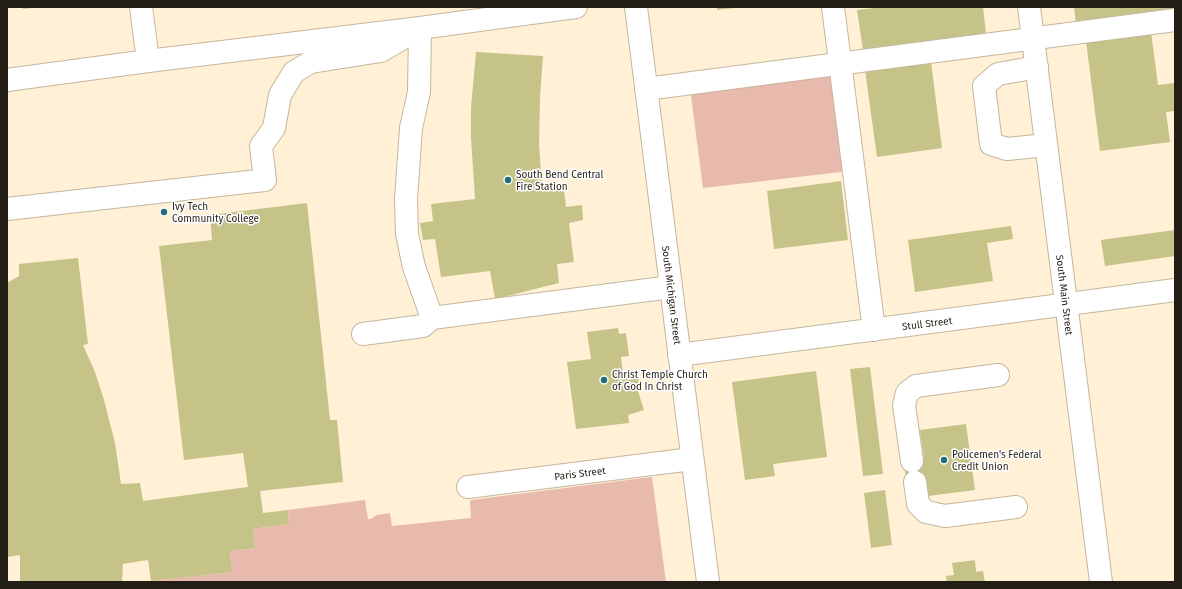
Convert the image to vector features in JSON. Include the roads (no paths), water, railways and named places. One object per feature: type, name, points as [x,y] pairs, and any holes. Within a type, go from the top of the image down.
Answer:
[{"type":"main road","points":[[141,7],[148,61]]},
{"type":"main road","points":[[7,209],[265,180],[261,146],[274,128],[280,95],[294,72],[311,62],[381,51],[420,28],[457,15],[576,7]]},
{"type":"main road","name":"South Michigan Street","points":[[636,7],[708,582]]},
{"type":"main road","points":[[832,7],[874,330]]},
{"type":"main road","name":"South Main Street","points":[[1029,7],[1101,582]]},
{"type":"main road","points":[[646,89],[1175,20]]},
{"type":"main road","points":[[7,80],[148,61],[420,28]]},
{"type":"main road","points":[[420,28],[419,92],[411,128],[406,199],[407,234],[414,267],[432,318]]},
{"type":"main road","points":[[1037,67],[998,74],[984,86],[991,144],[1007,149],[1046,145]]},
{"type":"main road","points":[[363,334],[423,326],[432,318],[671,287]]},
{"type":"main road","name":"Stull Street","points":[[679,355],[1175,290]]},
{"type":"main road","points":[[912,461],[904,405],[907,393],[916,386],[998,375]]},
{"type":"main road","name":"Paris Street","points":[[468,487],[692,459]]},
{"type":"main road","points":[[915,482],[918,504],[926,512],[945,516],[1016,507]]},
{"type":"place","name":"South Bend Central Fire Station","points":[[508,180]]},
{"type":"place","name":"Ivy Tech Community College","points":[[164,212]]},
{"type":"place","name":"Christ Temple Church of God In Christ","points":[[604,380]]},
{"type":"place","name":"Policemen's Federal Credit Union","points":[[944,460]]}]
